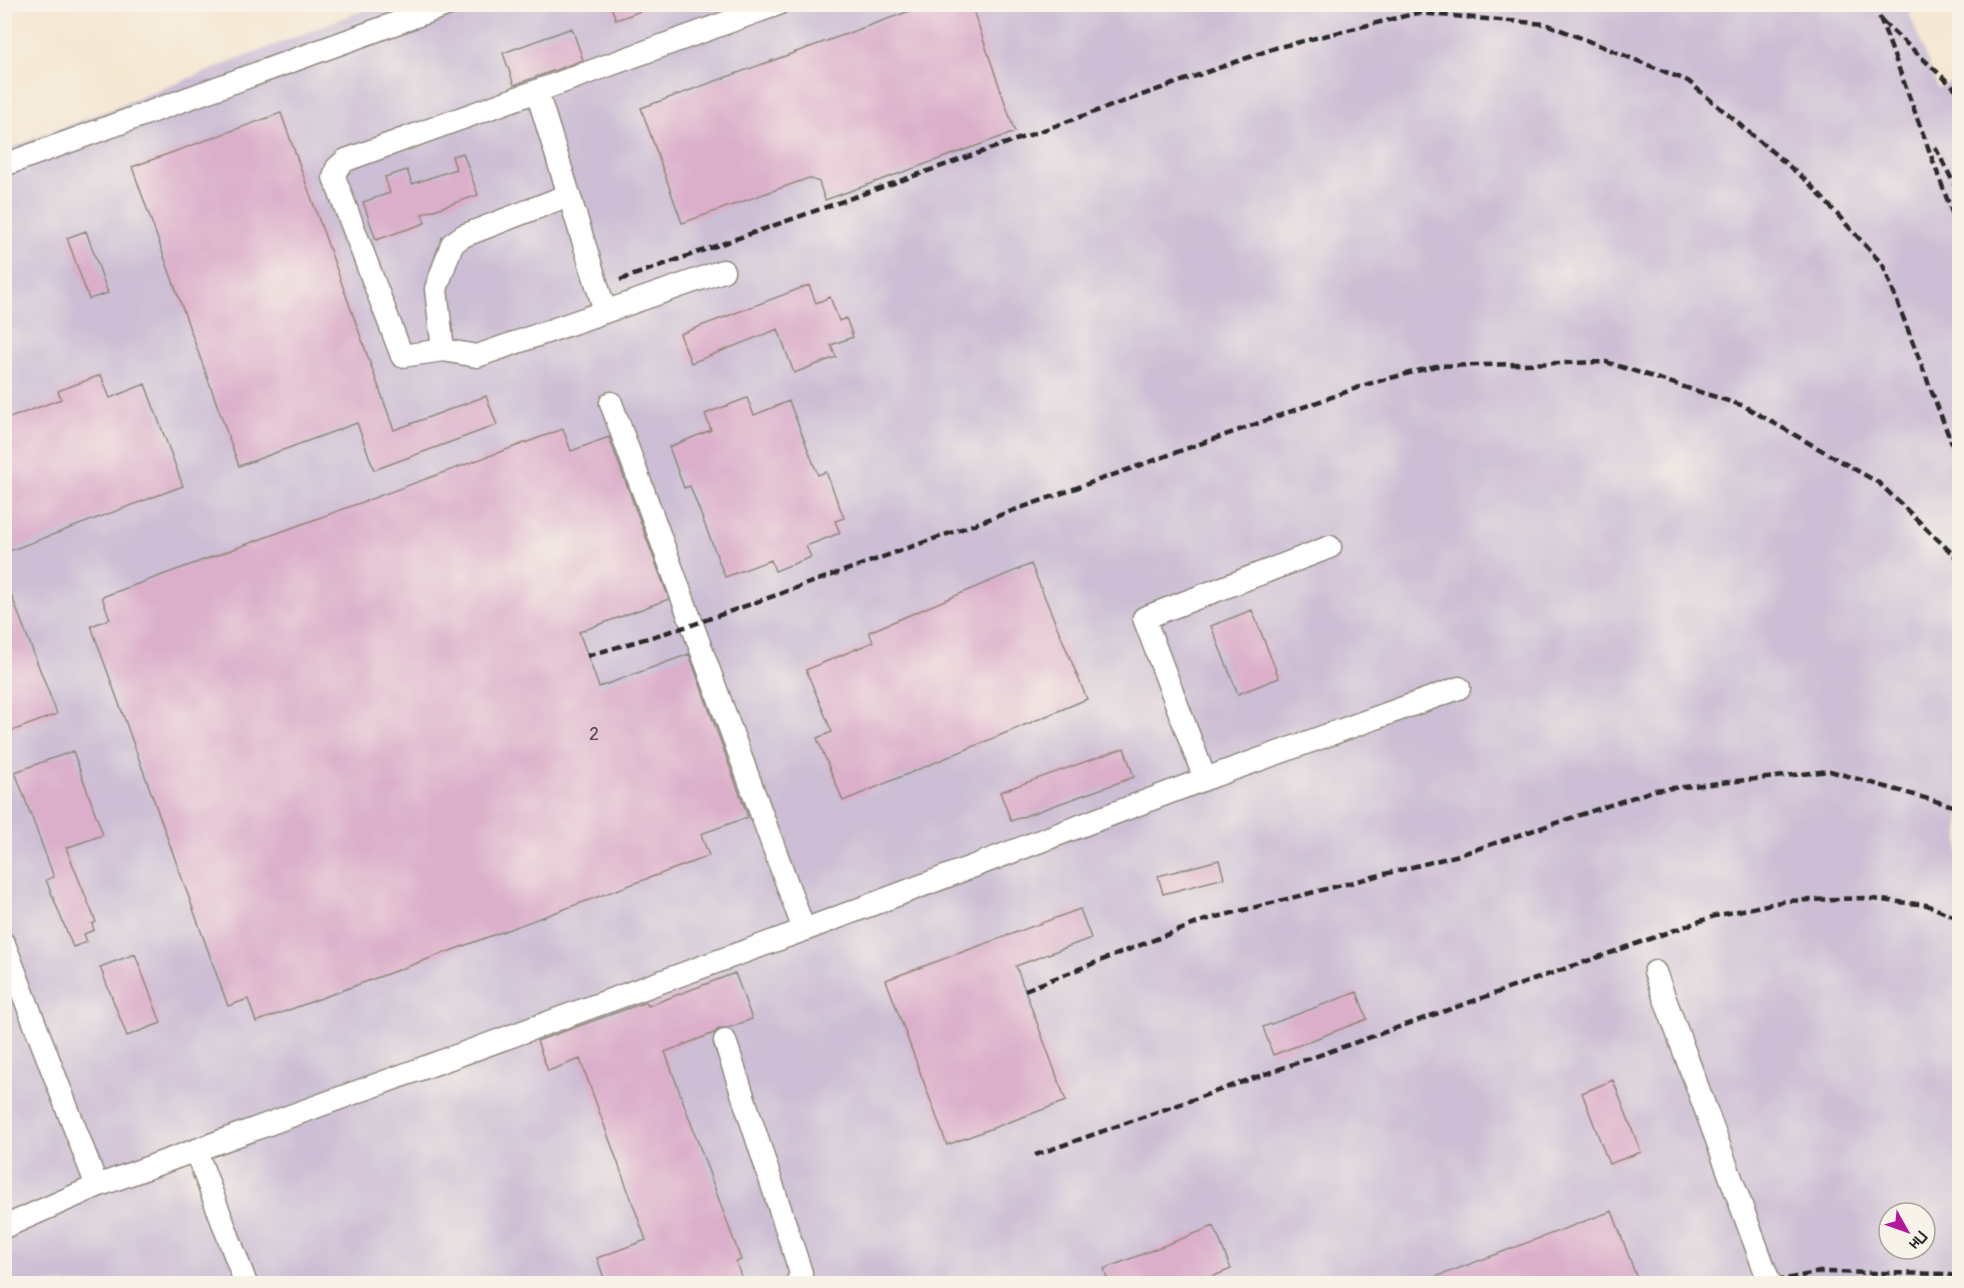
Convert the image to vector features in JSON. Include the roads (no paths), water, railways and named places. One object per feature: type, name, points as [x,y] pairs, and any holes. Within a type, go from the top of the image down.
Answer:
[{"type":"lane","points":[[4,165],[449,4]]},
{"type":"lane","points":[[723,271],[477,356],[443,350],[402,356],[334,177],[337,168],[346,160],[778,4]]},
{"type":"lane","points":[[537,92],[605,311]]},
{"type":"lane","points":[[443,350],[436,289],[452,244],[463,236],[569,195]]},
{"type":"lane","points":[[611,404],[804,930]]},
{"type":"lane","points":[[1205,779],[1144,618],[1330,547]]},
{"type":"lane","points":[[4,1227],[97,1186],[804,930],[1205,779],[1459,688]]},
{"type":"lane","points":[[4,944],[97,1186]]},
{"type":"lane","points":[[1655,972],[1770,1284]]},
{"type":"lane","points":[[725,1041],[801,1273],[797,1284]]},
{"type":"lane","points":[[196,1151],[246,1284]]},
{"type":"railway","points":[[1875,4],[1960,234]]},
{"type":"railway","points":[[620,280],[1275,48],[1417,13],[1546,24],[1688,81],[1808,182],[1883,265],[1960,465]]},
{"type":"railway","points":[[1882,21],[1960,93]]},
{"type":"railway","points":[[1935,147],[1960,195]]},
{"type":"railway","points":[[587,656],[692,625],[1368,384],[1436,366],[1606,362],[1744,406],[1879,483],[1960,561]]},
{"type":"railway","points":[[1025,990],[1205,920],[1459,855],[1655,790],[1830,771],[1960,808]]},
{"type":"railway","points":[[1035,1155],[1715,916],[1785,901],[1864,898],[1927,905],[1960,919]]},
{"type":"railway","points":[[1761,1284],[1820,1272],[1946,1274],[1960,1277]]}]
